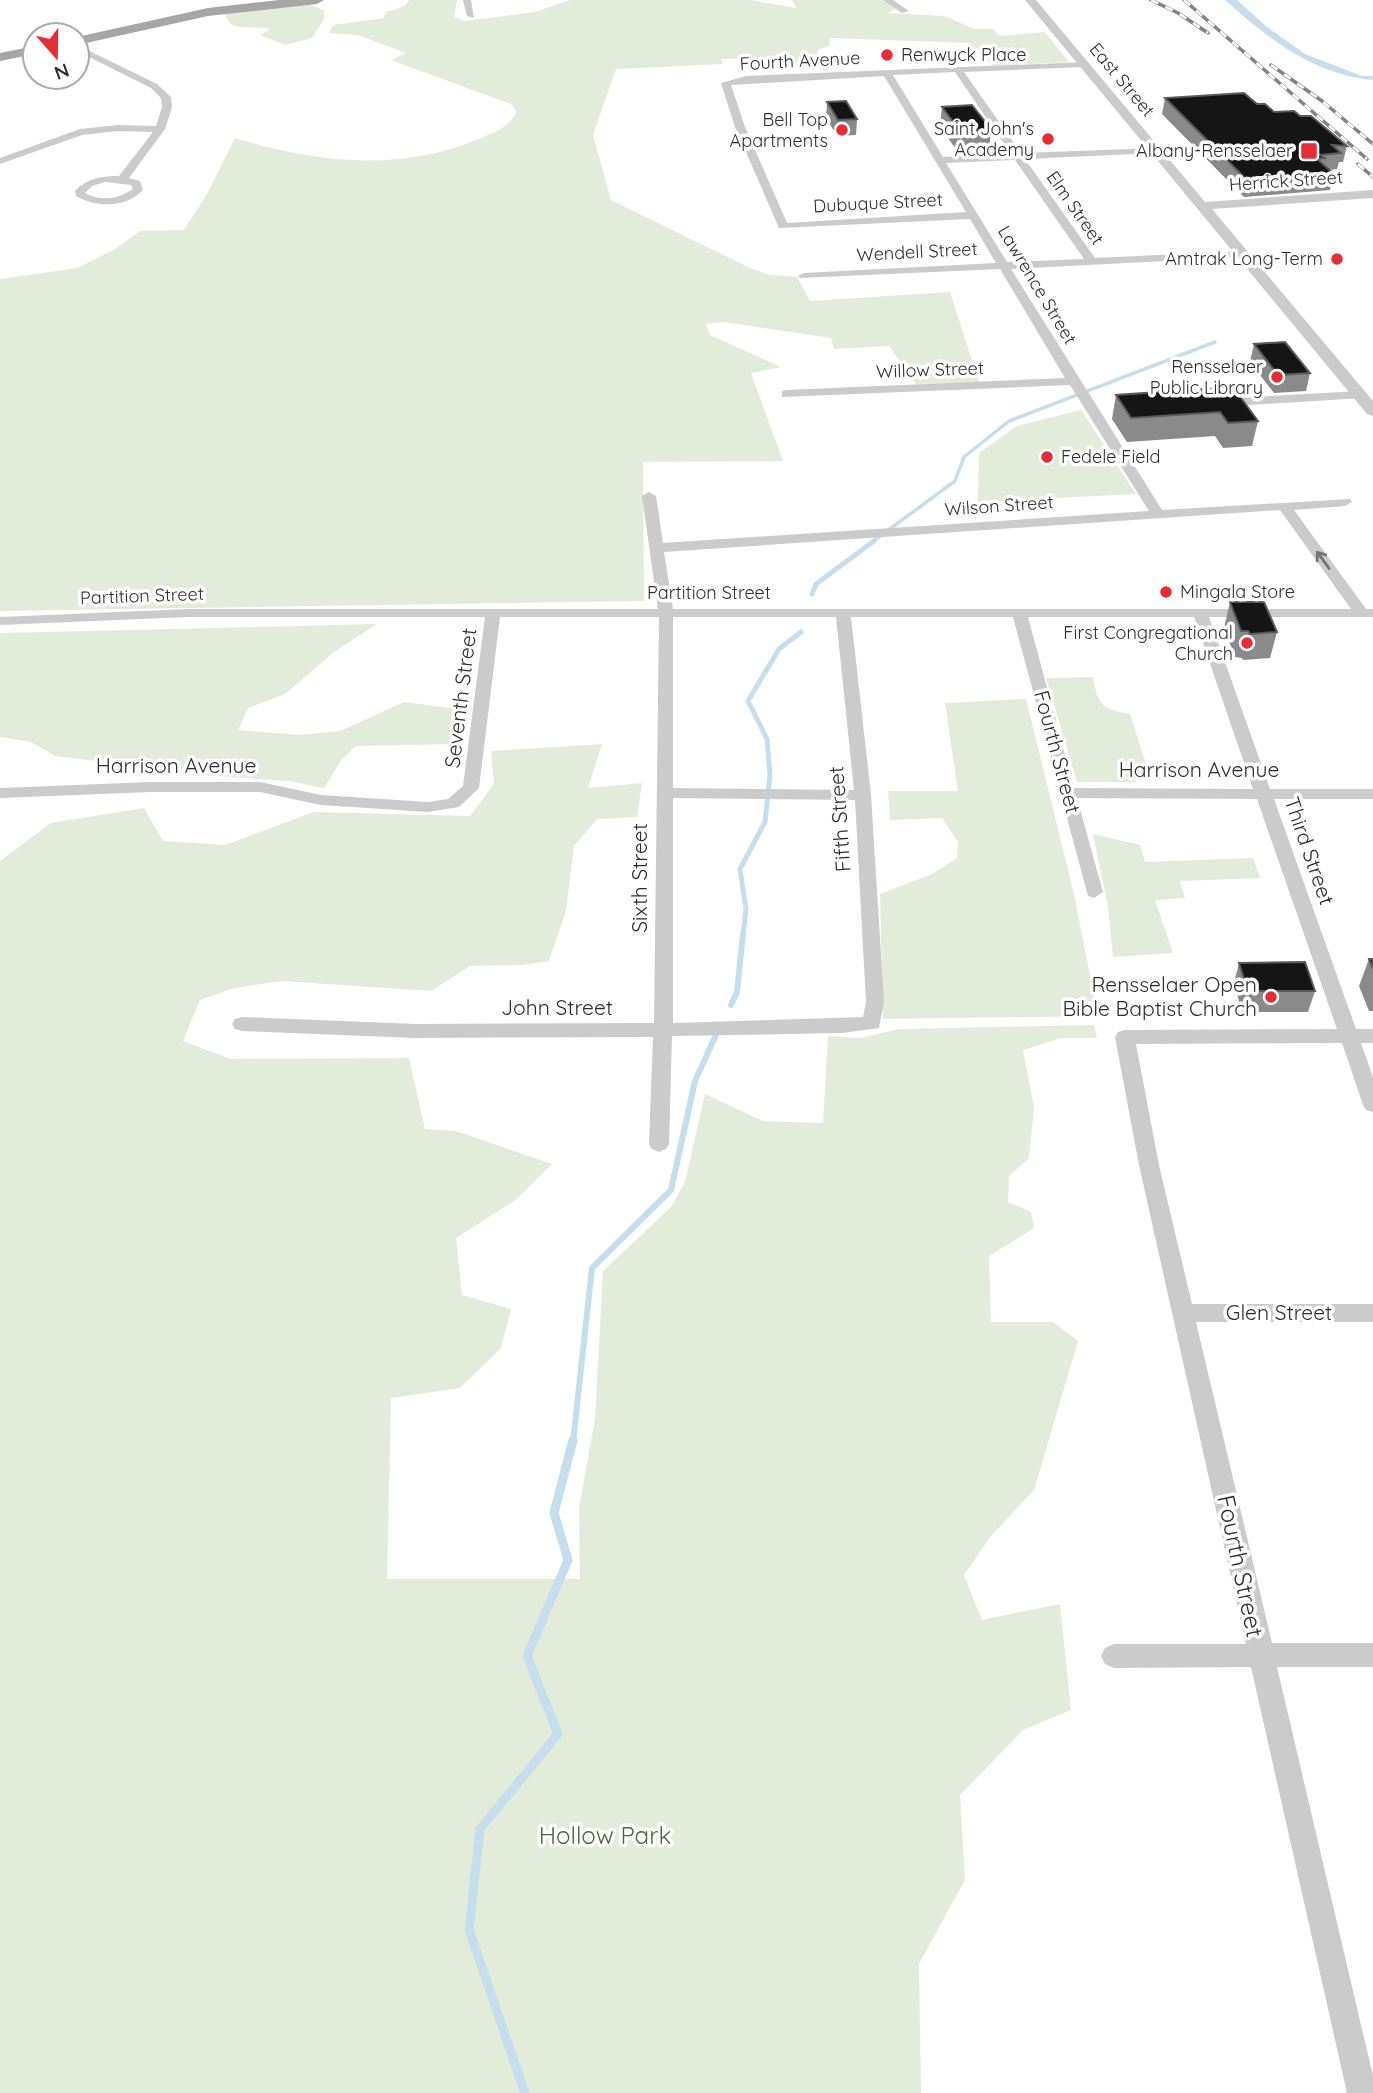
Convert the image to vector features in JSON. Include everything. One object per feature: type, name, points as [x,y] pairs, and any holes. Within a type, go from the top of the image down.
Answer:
[{"type":"main road","points":[[91,38],[208,12],[317,0]]},
{"type":"main road","points":[[0,57],[21,53]]},
{"type":"street","points":[[467,0],[471,16]]},
{"type":"street","points":[[887,0],[905,11]]},
{"type":"street","name":"East Street","points":[[1030,0],[1373,411]]},
{"type":"street","points":[[91,55],[160,90],[169,105],[159,129],[141,157],[122,179],[88,184],[80,194],[89,200],[107,201],[127,197],[138,190],[136,183],[122,179]]},
{"type":"street","name":"Fourth Avenue","points":[[783,226],[740,127],[726,86],[728,81],[1083,64]]},
{"type":"street","name":"Elm Street","points":[[958,70],[1092,262]]},
{"type":"street","name":"Lawrence Street","points":[[887,73],[1079,388],[1098,410],[1158,515]]},
{"type":"street","points":[[0,161],[80,132],[117,128],[159,129]]},
{"type":"street","points":[[941,160],[1155,150]]},
{"type":"street","name":"Herrick Street","points":[[1201,206],[1373,194]]},
{"type":"street","name":"Dubuque Street","points":[[783,226],[975,215]]},
{"type":"street","name":"Wendell Street","points":[[804,276],[1242,254]]},
{"type":"street","name":"Willow Street","points":[[786,394],[1079,388]]},
{"type":"street","points":[[1201,404],[1359,395]]},
{"type":"street","name":"Sixth Street","points":[[649,496],[666,612],[663,1030],[659,1144]]},
{"type":"street","name":"Wilson Street","points":[[656,548],[1345,502]]},
{"type":"street","points":[[1284,506],[1367,613]]},
{"type":"street","name":"Seventh Street","points":[[471,788],[493,612]]},
{"type":"street","name":"Fifth Street","points":[[843,612],[863,795],[875,1002],[872,1023]]},
{"type":"street","name":"Fourth Street","points":[[1019,612],[1094,892]]},
{"type":"street","name":"Partition Street","points":[[45,618],[188,613],[1367,613]]},
{"type":"street","name":"Third Street","points":[[1200,613],[1373,1105]]},
{"type":"street","points":[[0,621],[45,618]]},
{"type":"street","name":"Harrison Avenue","points":[[0,793],[151,787],[260,787],[321,800],[428,807],[453,803],[471,788]]},
{"type":"street","points":[[663,793],[863,795]]},
{"type":"street","name":"Harrison Avenue","points":[[1067,793],[1373,794]]},
{"type":"street","name":"John Street","points":[[242,1024],[416,1031],[663,1030],[872,1023]]},
{"type":"street","points":[[1348,1036],[1373,1036]]},
{"type":"street","name":"Fourth Street","points":[[1348,1036],[1125,1037],[1149,1164],[1362,2093]]},
{"type":"street","name":"Glen Street","points":[[1185,1313],[1373,1312]]},
{"type":"street","points":[[1114,1656],[1373,1655]]},
{"type":"green space","points":[[409,0],[457,0],[454,17],[465,21],[535,12],[570,0],[750,0],[796,8],[792,0],[882,0],[897,8],[888,13],[944,16],[975,29],[993,29],[1000,36],[1045,32],[1069,62],[993,66],[970,43],[830,38],[829,46],[817,50],[819,58],[839,64],[762,66],[758,58],[721,59],[723,64],[616,69],[593,135],[611,200],[752,269],[771,275],[797,277],[810,301],[950,292],[979,382],[916,384],[889,346],[834,349],[831,338],[723,322],[706,324],[710,335],[781,367],[751,373],[783,461],[643,462],[644,601],[0,611],[0,279],[77,268],[115,249],[140,231],[184,230],[207,194],[235,138],[324,158],[385,160],[445,151],[503,127],[517,112],[511,104],[391,60],[406,53],[358,35],[329,33],[334,25],[383,18],[386,12],[405,6]]},
{"type":"green space","points":[[308,4],[324,10],[324,19],[312,38],[285,45],[260,35],[269,30],[268,28],[230,24],[224,13]]},
{"type":"green space","name":"Fedele Field","points":[[1081,410],[1136,494],[978,502],[979,453],[1017,426]]},
{"type":"green space","points":[[377,624],[334,652],[285,694],[248,708],[238,730],[299,735],[340,731],[404,702],[464,710],[457,744],[356,746],[342,759],[324,788],[289,781],[215,776],[55,756],[31,742],[0,737],[0,633]]},
{"type":"green space","points":[[1093,677],[1102,704],[1130,714],[1146,764],[1130,764],[1136,782],[1077,782],[1046,678]]},
{"type":"green space","points":[[1026,699],[1074,894],[1098,1016],[883,1019],[880,894],[932,874],[957,858],[958,842],[942,818],[890,820],[888,791],[958,791],[945,703]]},
{"type":"green space","name":"Hollow Park","points":[[602,744],[588,788],[642,783],[637,817],[597,819],[574,846],[566,911],[549,961],[521,965],[470,966],[431,991],[282,981],[234,988],[200,1000],[183,1041],[231,1059],[409,1058],[425,1129],[456,1131],[552,1164],[517,1199],[456,1238],[462,1295],[511,1309],[501,1348],[460,1388],[391,1398],[387,1579],[580,1579],[579,1508],[595,1419],[603,1271],[671,1207],[685,1182],[705,1094],[763,1121],[823,1123],[828,1036],[860,1038],[899,1029],[1094,1025],[1097,1038],[1061,1038],[1023,1050],[1034,1108],[1029,1158],[1009,1176],[1008,1202],[1031,1212],[1034,1228],[989,1256],[991,1322],[1053,1322],[1078,1341],[1034,1490],[991,1536],[964,1575],[982,1620],[1060,1604],[1071,1710],[1023,1730],[960,1795],[965,1880],[919,1964],[921,2093],[0,2093],[0,861],[51,823],[144,808],[163,841],[225,845],[314,812],[470,816],[494,784],[491,751]]},
{"type":"green space","points":[[1093,834],[1140,845],[1145,862],[1253,858],[1260,878],[1180,881],[1185,898],[1155,900],[1173,953],[1113,957],[1108,907]]},
{"type":"water","points":[[1225,0],[1237,0],[1267,27],[1305,54],[1362,76],[1373,76],[1373,80],[1351,77],[1311,63],[1275,41]]},
{"type":"building","points":[[1244,93],[1257,104],[1265,104],[1274,112],[1294,111],[1300,116],[1311,116],[1347,146],[1332,145],[1341,153],[1320,155],[1325,158],[1317,159],[1334,174],[1247,180],[1165,98]]},
{"type":"building","points":[[846,101],[857,119],[838,120],[827,102]]},
{"type":"building","points":[[972,105],[991,129],[960,131],[942,107]]},
{"type":"building","points":[[1285,342],[1310,373],[1278,375],[1254,344]]},
{"type":"building","points":[[1233,387],[1258,421],[1228,423],[1220,412],[1131,418],[1116,395]]},
{"type":"building","points":[[1230,602],[1264,602],[1277,632],[1250,634],[1248,631],[1241,631]]},
{"type":"building","points":[[1305,962],[1315,991],[1248,991],[1239,963]]},
{"type":"waterway","points":[[872,542],[955,481],[964,457],[1009,421],[1215,342]]},
{"type":"waterway","points":[[812,594],[816,584],[874,541]]},
{"type":"waterway","points":[[743,935],[746,909],[740,869],[765,822],[770,775],[767,739],[748,701],[779,649],[801,632]]},
{"type":"waterway","points":[[731,1005],[737,992],[743,934]]},
{"type":"waterway","points":[[573,1442],[592,1268],[671,1190],[695,1081],[716,1035]]},
{"type":"waterway","points":[[525,2093],[469,1930],[480,1829],[558,1734],[527,1656],[568,1560],[554,1513],[573,1440]]},
{"type":"railway","points":[[1151,0],[1178,13],[1208,33]]},
{"type":"railway","points":[[1184,0],[1367,159]]},
{"type":"railway","points":[[1271,65],[1322,101],[1373,144]]},
{"type":"railway","points":[[1358,164],[1373,177]]},
{"type":"place","name":"Renwyck Place","points":[[887,55]]},
{"type":"place","name":"Bell Top Apartments","points":[[842,130]]},
{"type":"place","name":"Saint John's Academy","points":[[1048,139]]},
{"type":"place","name":"Albany-Rensselaer","points":[[1309,151]]},
{"type":"place","name":"Amtrak Long-Term","points":[[1337,259]]},
{"type":"place","name":"Rensselaer Public Library","points":[[1277,377]]},
{"type":"place","name":"Fedele Field","points":[[1047,457]]},
{"type":"place","name":"Mingala Store","points":[[1166,592]]},
{"type":"place","name":"First Congregational Church","points":[[1247,643]]},
{"type":"place","name":"Rensselaer Open Bible Baptist Church","points":[[1271,997]]}]
